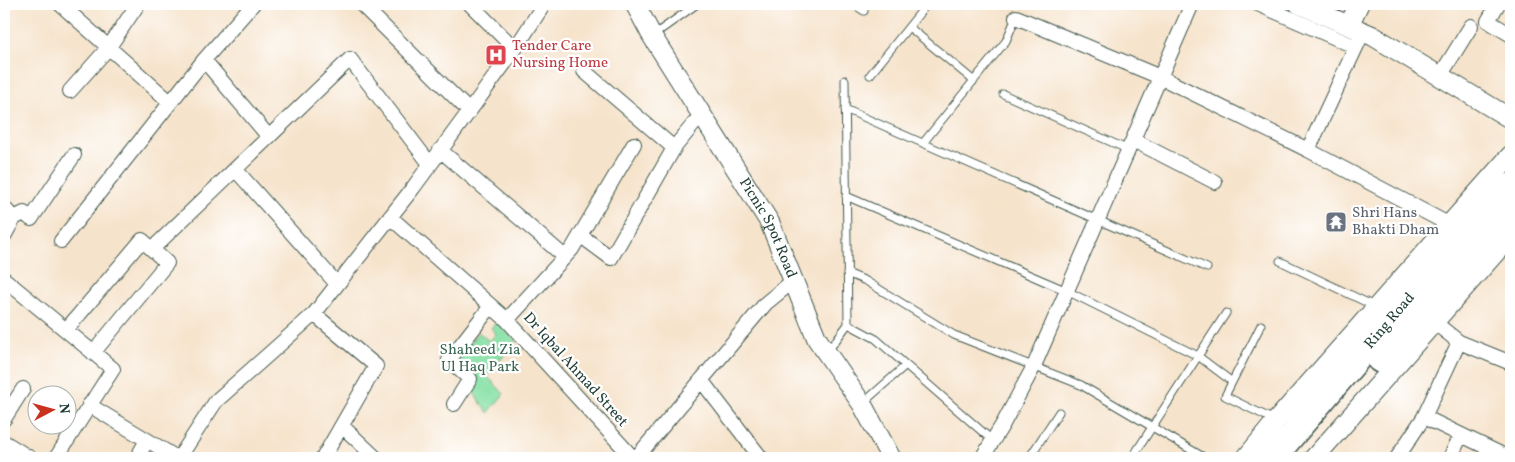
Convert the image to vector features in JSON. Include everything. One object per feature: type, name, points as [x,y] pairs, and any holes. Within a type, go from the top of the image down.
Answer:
[{"type":"highway","name":"Ring Road","points":[[1273,458],[1411,296],[1511,186]]},
{"type":"highway","name":"Ring Road","points":[[1295,458],[1423,309],[1511,213]]},
{"type":"street","points":[[60,4],[170,102]]},
{"type":"street","points":[[70,91],[109,47],[138,4]]},
{"type":"street","points":[[61,241],[204,60],[253,4]]},
{"type":"street","points":[[362,4],[468,110]]},
{"type":"street","points":[[470,4],[515,49]]},
{"type":"street","points":[[89,405],[178,458],[216,401],[314,314],[430,164],[468,110],[515,49],[544,4]]},
{"type":"street","name":"Picnic Spot Road","points":[[635,4],[652,36],[770,222],[792,282],[817,339],[862,404],[891,458]]},
{"type":"street","points":[[982,458],[1034,366],[1192,4]]},
{"type":"street","points":[[1258,4],[1356,35]]},
{"type":"street","points":[[1299,4],[1356,35],[1440,76],[1511,119]]},
{"type":"street","points":[[1308,150],[1356,35],[1359,4]]},
{"type":"street","points":[[1498,4],[1488,21],[1511,35]]},
{"type":"street","points":[[1016,17],[1160,77],[1308,150],[1450,224]]},
{"type":"street","points":[[1440,76],[1471,26]]},
{"type":"street","points":[[152,249],[350,59],[430,164]]},
{"type":"street","points":[[204,60],[269,137]]},
{"type":"street","points":[[584,71],[674,148]]},
{"type":"street","points":[[580,235],[611,258],[674,148],[702,114]]},
{"type":"street","points":[[507,320],[565,257],[634,144]]},
{"type":"street","points":[[1131,145],[1215,182]]},
{"type":"street","points":[[440,150],[565,257]]},
{"type":"street","points":[[1246,458],[1276,421],[1511,155]]},
{"type":"street","points":[[4,236],[14,218],[24,213],[31,219],[74,156]]},
{"type":"street","points":[[235,169],[338,284]]},
{"type":"street","points":[[4,208],[14,218]]},
{"type":"street","name":"Dr Iqbal Ahmad Street","points":[[390,217],[507,320],[635,458]]},
{"type":"street","points":[[66,330],[142,240],[167,263],[93,353]]},
{"type":"street","points":[[1314,458],[1434,322],[1508,244]]},
{"type":"street","points":[[4,279],[113,369],[56,458]]},
{"type":"street","points":[[635,458],[766,303],[792,282]]},
{"type":"street","points":[[454,404],[470,378],[449,360],[491,306]]},
{"type":"street","points":[[314,314],[376,366],[323,458]]},
{"type":"street","points":[[1434,322],[1459,342],[1511,363]]},
{"type":"street","points":[[1397,458],[1424,417],[1459,342]]},
{"type":"street","points":[[701,380],[760,458]]},
{"type":"street","points":[[4,419],[23,389]]},
{"type":"street","points":[[1424,417],[1509,458]]},
{"type":"street","points":[[342,426],[376,458]]},
{"type":"street","points":[[1450,458],[1461,435]]},
{"type":"street","points":[[137,458],[147,440]]},
{"type":"street","points":[[4,442],[30,458]]},
{"type":"lane","points":[[652,36],[696,4]]},
{"type":"lane","points":[[853,4],[864,11]]},
{"type":"lane","points":[[870,75],[927,4]]},
{"type":"lane","points":[[923,144],[1006,41],[1016,17]]},
{"type":"lane","points":[[908,27],[974,81]]},
{"type":"lane","points":[[827,354],[848,324],[845,80]]},
{"type":"lane","points":[[1003,94],[1131,145]]},
{"type":"lane","points":[[845,109],[1207,268]]},
{"type":"lane","points":[[846,196],[1067,291],[1198,356],[1231,381]]},
{"type":"lane","points":[[1280,260],[1377,308]]},
{"type":"lane","points":[[847,273],[866,281],[954,335],[1081,385],[1205,458]]},
{"type":"lane","points":[[1132,458],[1226,313]]},
{"type":"lane","points":[[848,324],[876,339],[993,440]]},
{"type":"lane","points":[[1261,325],[1225,396],[1276,421]]},
{"type":"lane","points":[[862,404],[906,365]]},
{"type":"lane","points":[[1029,458],[1059,412]]},
{"type":"green space","name":"Shaheed Zia Ul Haq Park","points":[[497,322],[516,341],[487,376],[504,394],[488,413],[471,389],[478,378],[457,361],[478,332],[489,341],[496,334],[491,328]]},
{"type":"place","name":"Tender Care Nursing Home","points":[[496,55]]},
{"type":"place","name":"Shri Hans Bhakti Dham","points":[[1336,222]]}]
